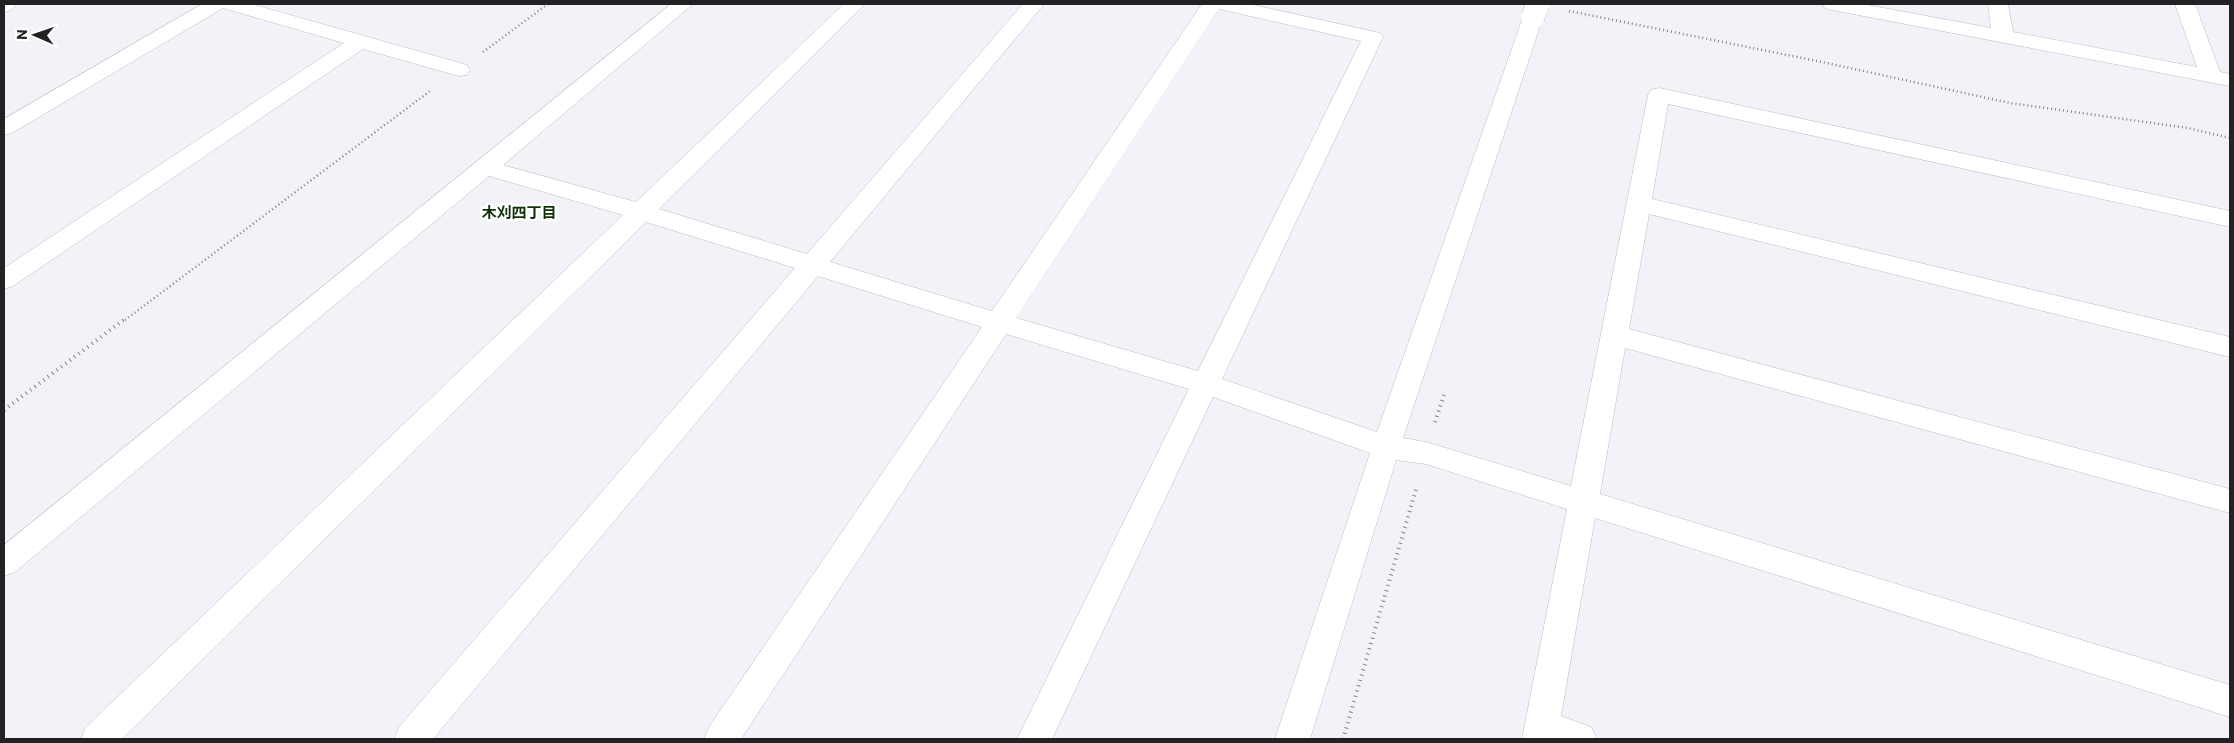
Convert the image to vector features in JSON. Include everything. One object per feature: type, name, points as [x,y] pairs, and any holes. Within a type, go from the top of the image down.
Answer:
[{"type":"street","points":[[4,128],[216,4]]},
{"type":"street","points":[[230,4],[459,70]]},
{"type":"street","points":[[4,563],[683,4]]},
{"type":"street","points":[[98,739],[855,4]]},
{"type":"street","points":[[411,739],[1034,4]]},
{"type":"street","points":[[721,739],[1212,4]]},
{"type":"street","points":[[1034,739],[1373,37],[1223,4]]},
{"type":"street","points":[[1832,4],[2221,78]]},
{"type":"street","points":[[1998,4],[2003,36]]},
{"type":"street","points":[[2185,4],[2221,78]]},
{"type":"street","points":[[1292,739],[1386,446],[1536,10]]},
{"type":"street","points":[[4,280],[360,42]]},
{"type":"street","points":[[1580,739],[1540,733],[1659,95],[2230,219]]},
{"type":"street","points":[[484,167],[641,212],[812,266],[1206,384],[1386,446],[1426,453],[2230,701]]},
{"type":"street","points":[[1639,204],[2230,347]]},
{"type":"street","points":[[1614,335],[2230,501]]},
{"type":"path","points":[[4,410],[548,4]]},
{"type":"path","points":[[1561,10],[1822,62],[2010,103],[2188,128],[2230,138]]},
{"type":"path","points":[[1343,739],[1426,453]]},
{"type":"district","name":"木刈四丁目","points":[[519,213]]}]
